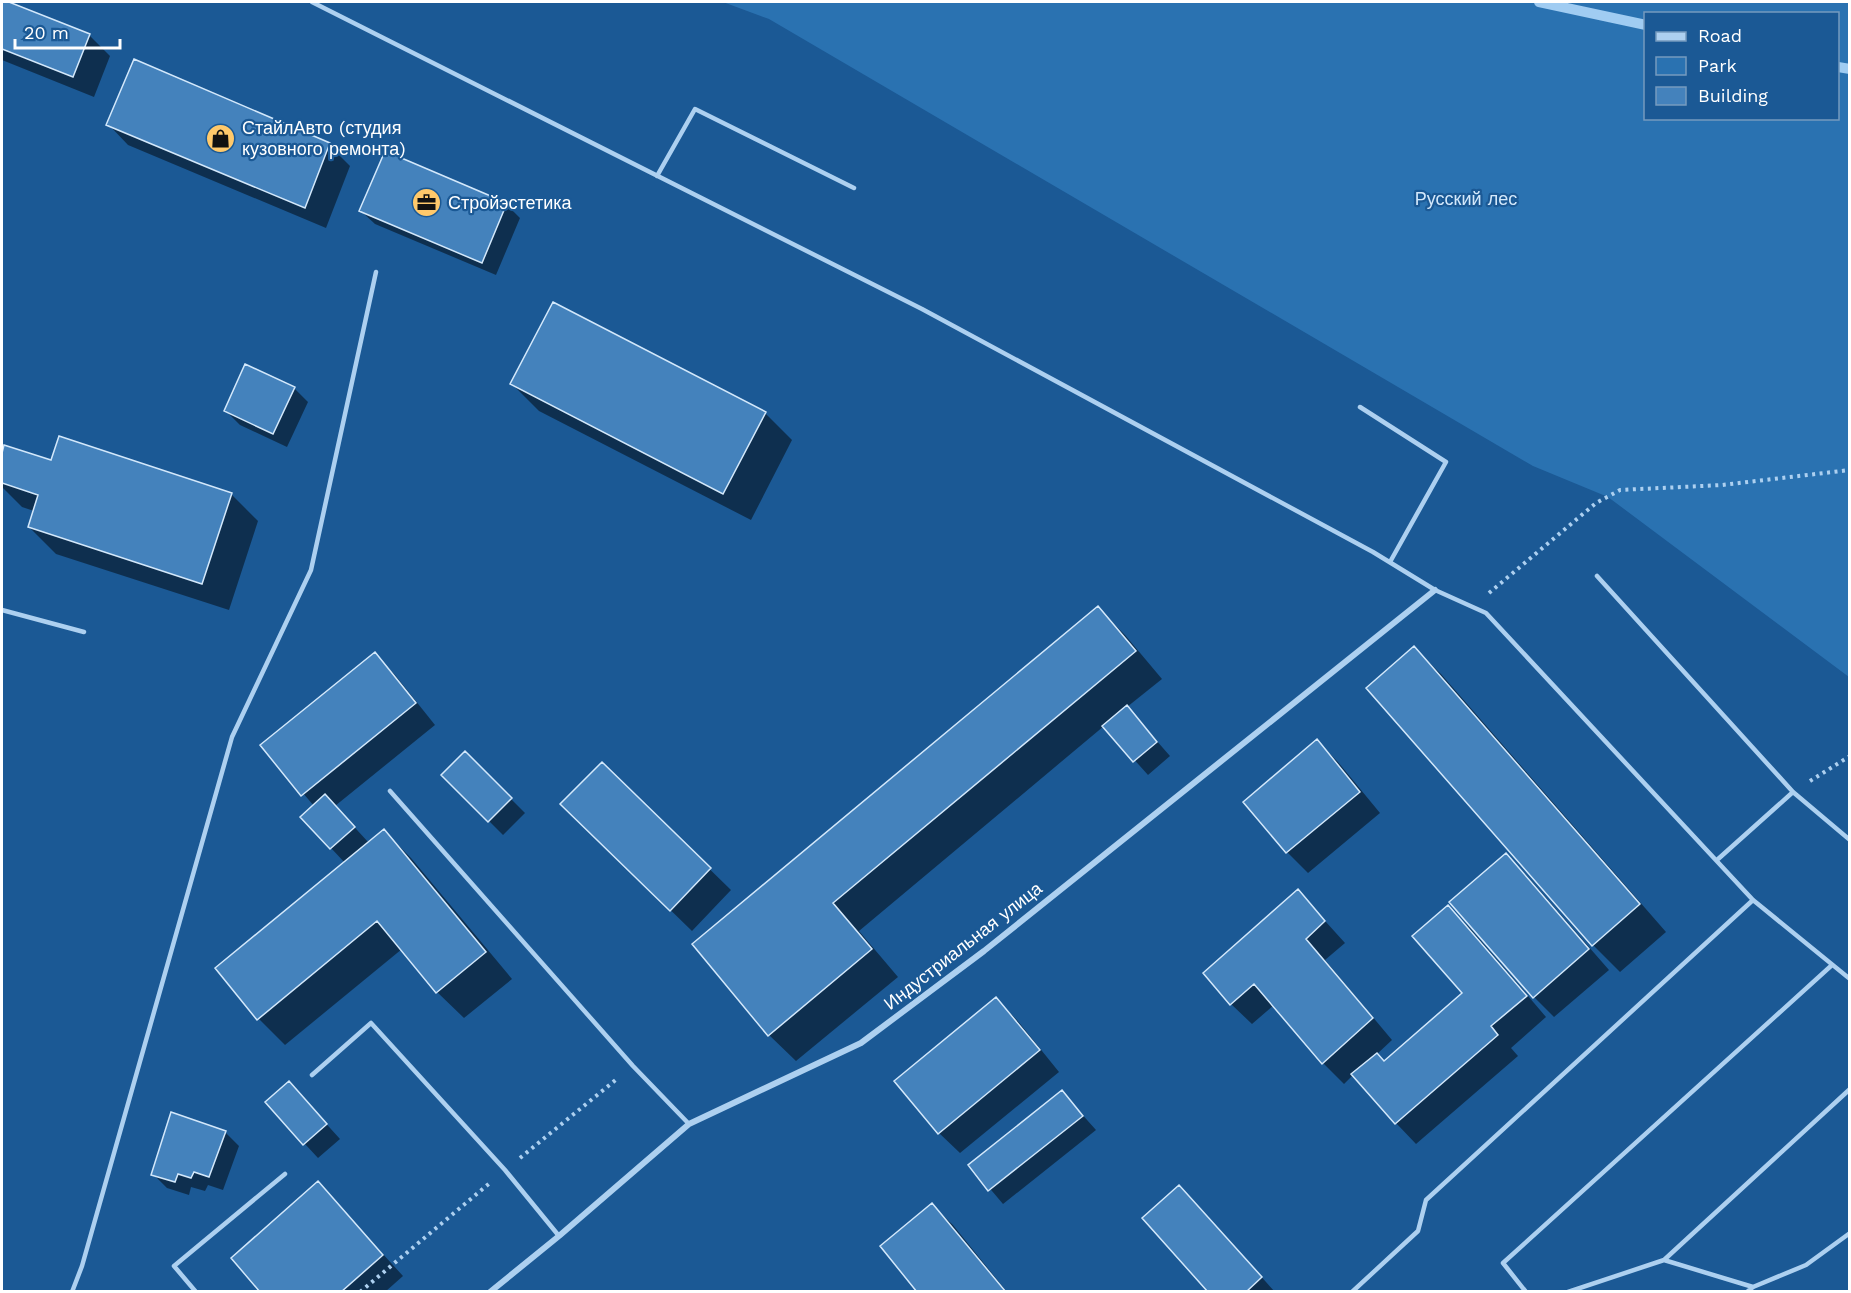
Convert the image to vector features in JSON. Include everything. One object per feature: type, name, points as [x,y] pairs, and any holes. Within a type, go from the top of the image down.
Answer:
[{"type":"street","name":"Индустриальная улица","points":[[490,1292],[689,1124],[861,1043],[984,951],[1435,590]]},
{"type":"lane","points":[[312,2],[922,309],[1390,562],[1435,590],[1486,613],[1753,900],[1850,980]]},
{"type":"lane","points":[[657,176],[695,109],[854,188]]},
{"type":"lane","points":[[72,1292],[82,1266],[232,737],[310,570],[376,272]]},
{"type":"lane","points":[[1360,407],[1446,462],[1390,562]]},
{"type":"lane","points":[[1597,576],[1793,792],[1850,840]]},
{"type":"lane","points":[[2,610],[84,632]]},
{"type":"lane","points":[[390,791],[633,1065],[689,1124]]},
{"type":"lane","points":[[1716,860],[1793,792]]},
{"type":"lane","points":[[1352,1292],[1418,1231],[1426,1200],[1753,900]]},
{"type":"lane","points":[[1526,1292],[1503,1263],[1832,965]]},
{"type":"lane","points":[[312,1075],[371,1023],[505,1170],[559,1236]]},
{"type":"lane","points":[[1568,1292],[1665,1260],[1850,1089]]},
{"type":"lane","points":[[196,1292],[174,1266],[285,1174]]},
{"type":"lane","points":[[1747,1292],[1753,1287],[1806,1265],[1850,1233]]},
{"type":"lane","points":[[1665,1260],[1753,1287]]},
{"type":"path","points":[[1472,607],[1596,503],[1620,490],[1722,485],[1850,470]]},
{"type":"path","points":[[1793,792],[1850,756]]},
{"type":"green space","name":"Русский лес","points":[[723,2],[1849,2],[1849,677],[1608,497],[1533,466],[769,19]]},
{"type":"building","points":[[2,2],[9,2],[90,34],[73,77],[2,49]]},
{"type":"building","points":[[134,59],[330,143],[305,208],[106,125]]},
{"type":"building","points":[[385,151],[507,203],[482,263],[359,211]]},
{"type":"building","points":[[553,302],[766,412],[723,494],[510,384]]},
{"type":"building","points":[[245,364],[295,387],[273,434],[224,411]]},
{"type":"building","points":[[59,436],[232,493],[202,584],[28,527],[38,495],[2,483],[4,445],[51,460]]},
{"type":"building","points":[[1098,606],[1136,651],[833,903],[872,949],[768,1036],[692,944]]},
{"type":"building","points":[[1414,646],[1640,904],[1592,946],[1366,688]]},
{"type":"building","points":[[375,652],[416,703],[301,796],[260,745]]},
{"type":"building","points":[[1127,705],[1157,742],[1133,762],[1102,726]]},
{"type":"building","points":[[1317,739],[1360,792],[1286,853],[1243,802]]},
{"type":"building","points":[[465,751],[512,798],[488,822],[441,775]]},
{"type":"building","points":[[602,762],[711,868],[670,911],[560,804]]},
{"type":"building","points":[[325,794],[355,827],[330,849],[300,817]]},
{"type":"building","points":[[384,829],[486,952],[436,993],[377,921],[257,1020],[215,968]]},
{"type":"building","points":[[1506,853],[1589,949],[1533,998],[1449,902]]},
{"type":"building","points":[[1298,889],[1325,921],[1306,939],[1373,1018],[1322,1064],[1254,984],[1230,1005],[1203,973]]},
{"type":"building","points":[[1448,905],[1527,996],[1491,1026],[1498,1035],[1395,1124],[1351,1074],[1377,1053],[1384,1061],[1462,993],[1412,936]]},
{"type":"building","points":[[996,997],[1040,1050],[938,1134],[894,1081]]},
{"type":"building","points":[[289,1081],[327,1124],[303,1145],[265,1102]]},
{"type":"building","points":[[1062,1090],[1083,1116],[988,1191],[968,1165]]},
{"type":"building","points":[[171,1112],[226,1131],[209,1177],[194,1172],[191,1178],[178,1174],[175,1182],[151,1175]]},
{"type":"building","points":[[318,1181],[383,1255],[341,1292],[260,1292],[231,1258]]},
{"type":"building","points":[[1179,1185],[1262,1277],[1246,1292],[1208,1292],[1142,1218]]},
{"type":"building","points":[[932,1203],[1006,1292],[917,1292],[880,1246]]},
{"type":"waterway","points":[[1539,2],[1644,25]]},
{"type":"waterway","points":[[1839,67],[1850,69]]},
{"type":"place","name":"СтайлАвто (студия кузовного ремонта)","points":[[221,138]]},
{"type":"place","name":"Стройэстетика","points":[[427,203]]}]
